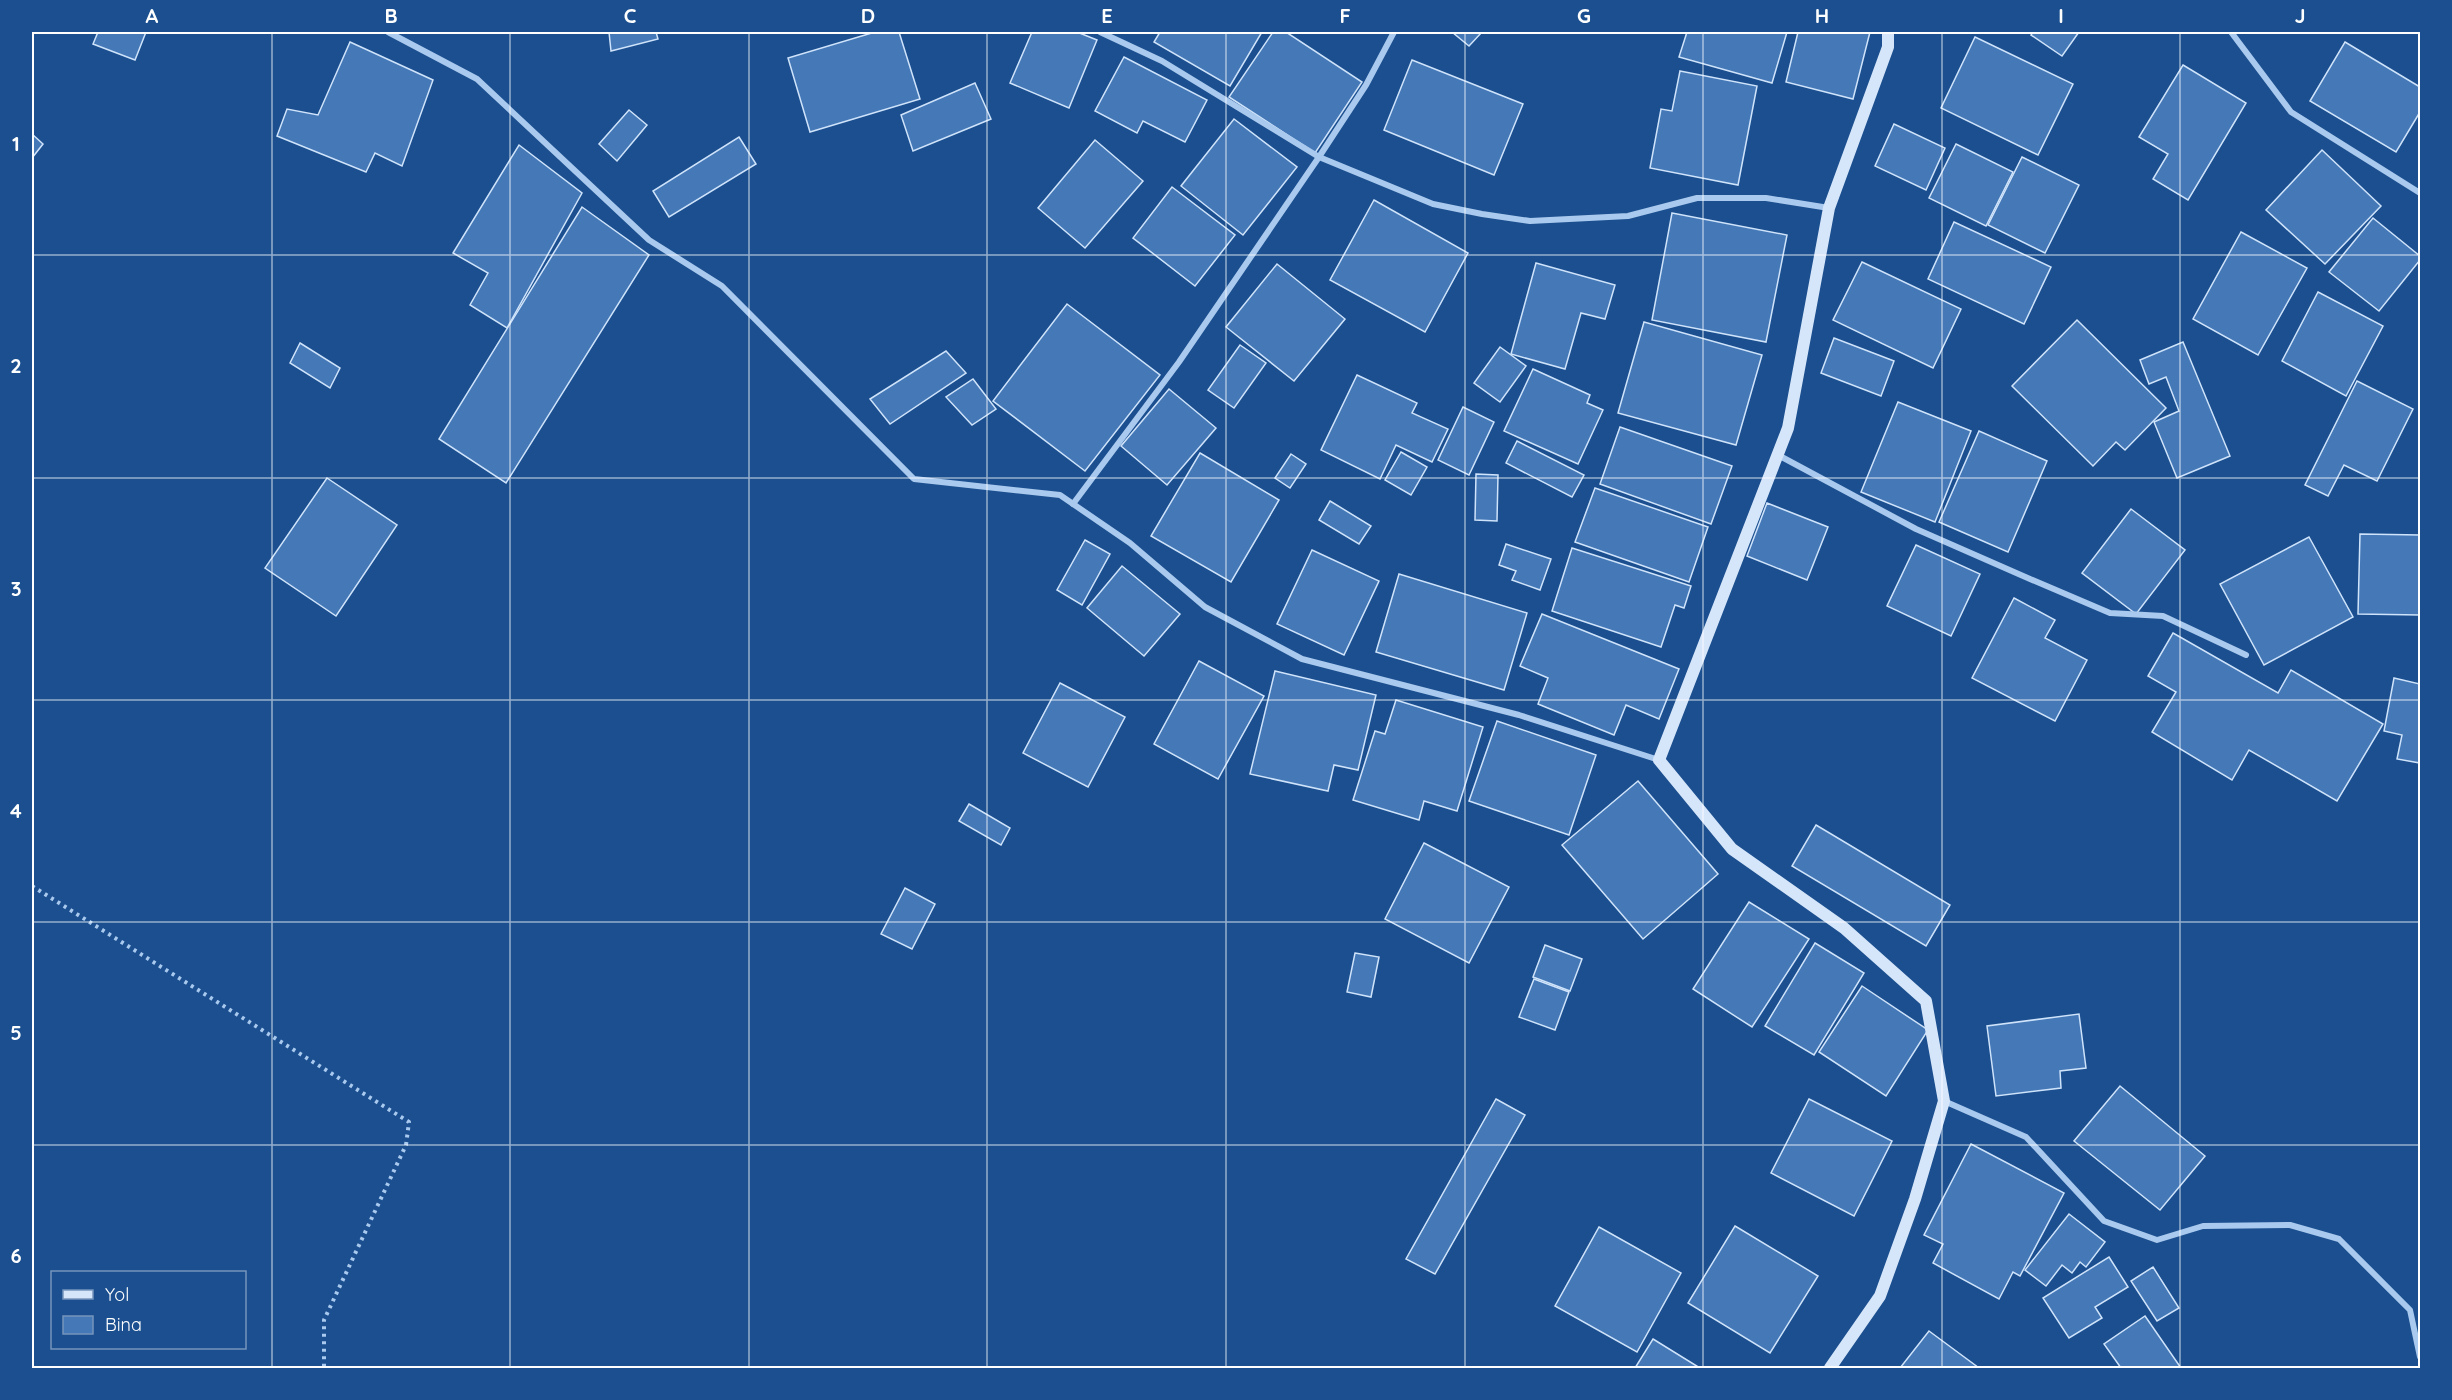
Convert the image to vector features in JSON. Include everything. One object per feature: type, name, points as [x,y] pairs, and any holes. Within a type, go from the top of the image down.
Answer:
[{"type":"street","points":[[388,32],[477,79],[649,240],[723,286],[914,479],[1060,495],[1130,543],[1205,607],[1302,659],[1519,715],[1659,760],[1732,849],[1844,928],[1926,1002],[1944,1101],[1915,1199],[1880,1296],[1830,1368]]},
{"type":"street","points":[[1100,32],[1162,61],[1318,157],[1433,204],[1530,221],[1628,216],[1697,198],[1766,198],[1829,208]]},
{"type":"street","points":[[1073,504],[1179,362],[1366,86],[1394,32]]},
{"type":"street","points":[[1659,760],[1788,428],[1829,208],[1888,47],[1888,32]]},
{"type":"street","points":[[2231,32],[2291,112],[2421,193]]},
{"type":"street","points":[[1777,454],[1916,529],[2040,583],[2110,613],[2163,616],[2246,655]]},
{"type":"street","points":[[1944,1101],[2026,1137],[2104,1221],[2157,1240],[2203,1226],[2290,1225],[2339,1239],[2410,1310],[2421,1357]]},
{"type":"path","points":[[32,886],[409,1122],[406,1145],[324,1320],[324,1368]]},
{"type":"building","points":[[98,32],[146,32],[135,60],[93,44]]},
{"type":"building","points":[[609,32],[656,32],[658,39],[611,51]]},
{"type":"building","points":[[875,32],[899,32],[920,99],[810,132],[788,58]]},
{"type":"building","points":[[1032,32],[1077,32],[1097,40],[1069,108],[1010,83]]},
{"type":"building","points":[[1160,32],[1262,32],[1230,86],[1154,42]]},
{"type":"building","points":[[1273,32],[1286,32],[1362,82],[1315,153],[1229,97]]},
{"type":"building","points":[[1452,32],[1482,32],[1469,46]]},
{"type":"building","points":[[1687,32],[1787,32],[1772,83],[1679,57]]},
{"type":"building","points":[[1798,32],[1870,32],[1853,99],[1786,82]]},
{"type":"building","points":[[2033,32],[2079,32],[2062,56],[2031,35]]},
{"type":"building","points":[[1975,37],[2073,84],[2038,155],[1941,108]]},
{"type":"building","points":[[350,42],[433,80],[402,166],[375,153],[366,172],[277,136],[287,109],[318,115]]},
{"type":"building","points":[[2345,42],[2420,87],[2420,112],[2396,152],[2310,101]]},
{"type":"building","points":[[1124,57],[1207,100],[1185,142],[1143,121],[1137,133],[1095,111]]},
{"type":"building","points":[[1412,60],[1523,104],[1494,175],[1384,130]]},
{"type":"building","points":[[2183,65],[2246,103],[2188,200],[2153,179],[2168,154],[2139,137]]},
{"type":"building","points":[[1680,71],[1757,86],[1738,185],[1650,168],[1661,109],[1672,111]]},
{"type":"building","points":[[975,83],[991,119],[913,151],[901,115]]},
{"type":"building","points":[[629,110],[647,125],[617,161],[599,144]]},
{"type":"building","points":[[1234,119],[1297,167],[1243,235],[1181,186]]},
{"type":"building","points":[[1894,124],[1945,148],[1926,190],[1875,166]]},
{"type":"building","points":[[32,134],[43,144],[32,158]]},
{"type":"building","points":[[739,137],[756,164],[669,217],[653,191]]},
{"type":"building","points":[[1095,140],[1143,181],[1085,248],[1038,208]]},
{"type":"building","points":[[1956,144],[2013,172],[1986,226],[1929,198]]},
{"type":"building","points":[[519,145],[582,193],[507,328],[470,305],[488,273],[453,253]]},
{"type":"building","points":[[2322,150],[2381,206],[2325,264],[2266,210]]},
{"type":"building","points":[[2022,157],[2079,185],[2045,253],[1988,225]]},
{"type":"building","points":[[1172,187],[1235,235],[1195,286],[1133,238]]},
{"type":"building","points":[[1374,200],[1468,253],[1425,332],[1330,280]]},
{"type":"building","points":[[582,207],[649,255],[506,483],[439,439]]},
{"type":"building","points":[[1672,213],[1787,235],[1766,342],[1652,320]]},
{"type":"building","points":[[2373,218],[2420,256],[2420,260],[2379,311],[2329,272]]},
{"type":"building","points":[[1954,222],[2051,267],[2024,324],[1928,279]]},
{"type":"building","points":[[2241,232],[2307,268],[2258,355],[2193,319]]},
{"type":"building","points":[[1862,262],[1961,309],[1933,368],[1833,320]]},
{"type":"building","points":[[1536,263],[1615,285],[1605,319],[1581,313],[1565,369],[1511,354]]},
{"type":"building","points":[[1277,264],[1345,319],[1294,381],[1226,327]]},
{"type":"building","points":[[2318,292],[2383,326],[2346,396],[2282,361]]},
{"type":"building","points":[[1067,304],[1160,375],[1085,471],[993,401]]},
{"type":"building","points":[[2077,320],[2166,408],[2125,450],[2116,442],[2093,466],[2012,386]]},
{"type":"building","points":[[1644,322],[1762,355],[1736,445],[1618,413]]},
{"type":"building","points":[[1834,338],[1894,361],[1881,396],[1821,373]]},
{"type":"building","points":[[2183,342],[2230,456],[2177,478],[2154,422],[2179,411],[2166,377],[2149,384],[2140,360]]},
{"type":"building","points":[[300,343],[340,368],[330,388],[290,363]]},
{"type":"building","points":[[1240,345],[1266,363],[1234,408],[1208,390]]},
{"type":"building","points":[[1500,347],[1526,366],[1500,402],[1474,383]]},
{"type":"building","points":[[946,351],[966,373],[890,424],[870,399]]},
{"type":"building","points":[[1533,369],[1590,395],[1587,403],[1603,410],[1578,464],[1504,431]]},
{"type":"building","points":[[1357,375],[1417,403],[1412,413],[1448,429],[1432,462],[1396,445],[1380,479],[1321,450]]},
{"type":"building","points":[[973,379],[996,409],[972,425],[946,397]]},
{"type":"building","points":[[2357,381],[2413,409],[2377,481],[2344,465],[2328,496],[2305,485]]},
{"type":"building","points":[[1169,389],[1216,428],[1167,485],[1121,446]]},
{"type":"building","points":[[1898,402],[1971,431],[1935,522],[1861,492]]},
{"type":"building","points":[[1463,407],[1494,422],[1469,475],[1438,460]]},
{"type":"building","points":[[1620,427],[1732,466],[1711,524],[1600,484]]},
{"type":"building","points":[[1979,431],[2047,461],[2008,552],[1939,522]]},
{"type":"building","points":[[1517,441],[1584,475],[1572,497],[1506,463]]},
{"type":"building","points":[[1401,452],[1427,467],[1411,495],[1385,480]]},
{"type":"building","points":[[1200,453],[1279,500],[1231,582],[1151,536]]},
{"type":"building","points":[[1291,454],[1306,464],[1290,488],[1275,478]]},
{"type":"building","points":[[1476,474],[1498,475],[1497,521],[1475,520]]},
{"type":"building","points":[[327,478],[397,525],[336,616],[265,568]]},
{"type":"building","points":[[1595,488],[1708,527],[1689,582],[1575,542]]},
{"type":"building","points":[[1330,501],[1371,526],[1359,544],[1319,520]]},
{"type":"building","points":[[1767,503],[1828,527],[1807,580],[1747,556]]},
{"type":"building","points":[[2131,509],[2185,550],[2136,614],[2082,573]]},
{"type":"building","points":[[2360,534],[2420,535],[2420,615],[2358,614]]},
{"type":"building","points":[[2309,537],[2353,617],[2264,665],[2220,584]]},
{"type":"building","points":[[1085,540],[1110,554],[1082,605],[1057,590]]},
{"type":"building","points":[[1506,544],[1551,559],[1540,590],[1512,580],[1516,571],[1499,565]]},
{"type":"building","points":[[1916,545],[1980,574],[1951,636],[1887,606]]},
{"type":"building","points":[[1572,548],[1691,586],[1684,608],[1675,605],[1661,647],[1552,611]]},
{"type":"building","points":[[1312,550],[1379,581],[1344,655],[1277,624]]},
{"type":"building","points":[[1122,566],[1180,614],[1144,656],[1087,608]]},
{"type":"building","points":[[1399,574],[1527,613],[1504,690],[1376,652]]},
{"type":"building","points":[[2014,598],[2055,620],[2045,638],[2087,660],[2055,721],[1972,678]]},
{"type":"building","points":[[1542,614],[1679,669],[1659,719],[1626,705],[1614,735],[1538,704],[1548,678],[1520,666]]},
{"type":"building","points":[[2173,633],[2278,693],[2291,670],[2383,724],[2337,801],[2249,750],[2232,780],[2152,732],[2176,692],[2148,676]]},
{"type":"building","points":[[1199,661],[1264,696],[1218,779],[1154,744]]},
{"type":"building","points":[[1275,671],[1376,695],[1358,770],[1334,765],[1328,791],[1250,774]]},
{"type":"building","points":[[2394,678],[2420,684],[2420,763],[2397,759],[2402,735],[2384,731]]},
{"type":"building","points":[[1060,683],[1125,717],[1088,787],[1023,753]]},
{"type":"building","points":[[1396,700],[1483,727],[1457,811],[1424,801],[1419,820],[1353,800],[1375,731],[1385,734]]},
{"type":"building","points":[[1497,721],[1596,755],[1569,835],[1469,801]]},
{"type":"building","points":[[1638,781],[1718,874],[1643,939],[1562,845]]},
{"type":"building","points":[[969,804],[1010,828],[1001,845],[959,821]]},
{"type":"building","points":[[1816,825],[1950,905],[1926,946],[1792,866]]},
{"type":"building","points":[[1424,843],[1509,887],[1469,963],[1385,919]]},
{"type":"building","points":[[905,888],[935,904],[912,949],[881,934]]},
{"type":"building","points":[[1749,902],[1809,939],[1752,1027],[1693,989]]},
{"type":"building","points":[[1815,943],[1864,973],[1814,1055],[1765,1026]]},
{"type":"building","points":[[1545,945],[1582,959],[1570,991],[1533,977]]},
{"type":"building","points":[[1355,953],[1379,957],[1371,997],[1347,992]]},
{"type":"building","points":[[1534,979],[1569,992],[1555,1030],[1519,1017]]},
{"type":"building","points":[[1862,986],[1928,1030],[1886,1096],[1819,1052]]},
{"type":"building","points":[[2079,1014],[2086,1068],[2060,1071],[2061,1088],[1996,1096],[1987,1026]]},
{"type":"building","points":[[2120,1086],[2205,1156],[2160,1210],[2074,1141]]},
{"type":"building","points":[[1496,1099],[1525,1115],[1435,1274],[1406,1259]]},
{"type":"building","points":[[1809,1099],[1892,1141],[1854,1216],[1771,1173]]},
{"type":"building","points":[[1971,1144],[2064,1193],[2020,1276],[2013,1272],[1999,1299],[1933,1263],[1943,1244],[1924,1235]]},
{"type":"building","points":[[2069,1214],[2105,1242],[2086,1267],[2080,1262],[2072,1273],[2062,1265],[2046,1286],[2025,1270]]},
{"type":"building","points":[[1735,1226],[1818,1276],[1770,1353],[1688,1303]]},
{"type":"building","points":[[1599,1227],[1681,1273],[1637,1352],[1555,1306]]},
{"type":"building","points":[[2109,1257],[2128,1287],[2095,1307],[2102,1318],[2069,1338],[2043,1298]]},
{"type":"building","points":[[2153,1267],[2179,1308],[2157,1321],[2131,1281]]},
{"type":"building","points":[[2145,1316],[2181,1368],[2121,1368],[2104,1344]]},
{"type":"building","points":[[1929,1331],[1979,1368],[1900,1368]]},
{"type":"building","points":[[1653,1339],[1700,1368],[1635,1368]]}]
